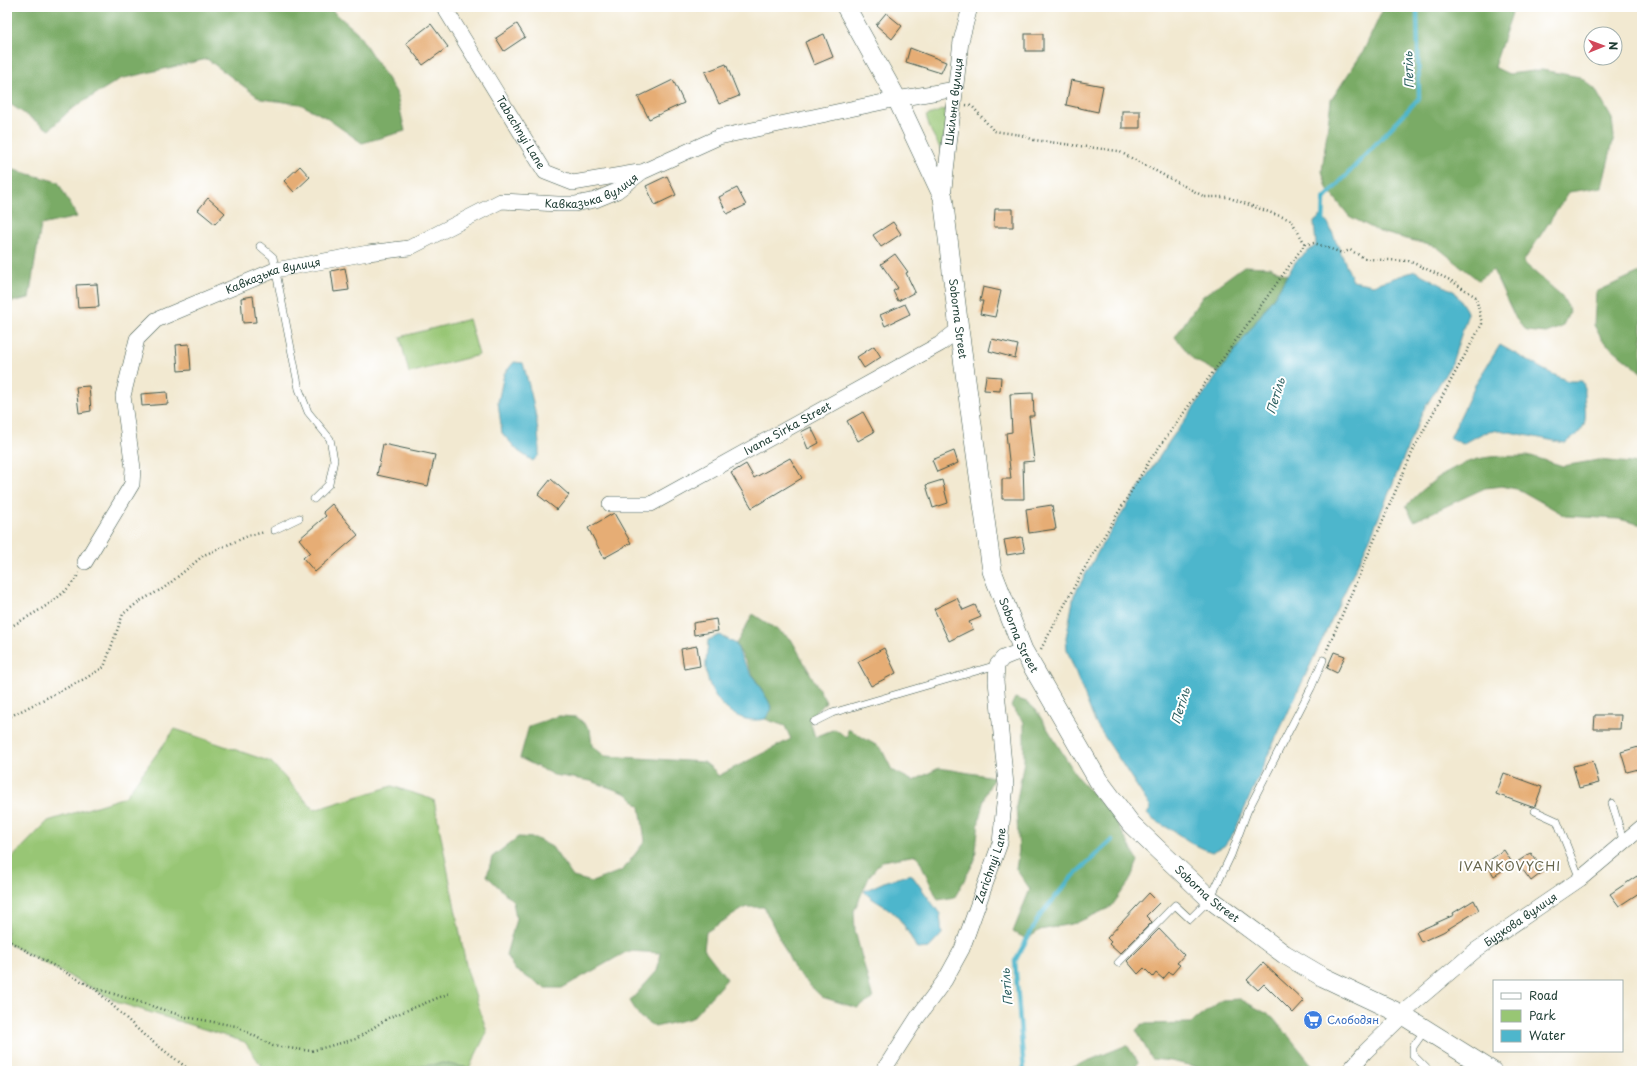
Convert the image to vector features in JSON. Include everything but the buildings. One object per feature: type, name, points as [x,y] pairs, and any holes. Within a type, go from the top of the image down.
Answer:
[{"type":"street","name":"Tabachnyi Lane","points":[[444,7],[545,172],[574,183],[642,172]]},
{"type":"street","name":"Soborna Street","points":[[846,7],[897,99],[943,197],[958,329],[992,571],[1023,650],[1098,780],[1131,824],[1210,898],[1284,954],[1324,977],[1401,1014],[1426,1028],[1492,1071]]},
{"type":"street","name":"Шкільна вулиця","points":[[943,197],[961,41],[970,7]]},
{"type":"street","points":[[642,172],[719,137],[897,99],[955,97]]},
{"type":"street","name":"Кавказька вулиця","points":[[85,562],[132,484],[133,468],[123,396],[137,339],[156,320],[275,270],[368,253],[409,248],[501,201],[564,204],[596,200],[617,191],[642,172]]},
{"type":"street","name":"Ivana Sirka Street","points":[[610,504],[651,504],[940,344],[958,329]]},
{"type":"street","points":[[996,665],[1003,658],[1023,650]]},
{"type":"street","name":"Zarichnyi Lane","points":[[883,1071],[917,1018],[945,980],[962,949],[1000,843],[1006,786],[996,681],[996,665]]},
{"type":"street","name":"Бузкова вулиця","points":[[1349,1071],[1365,1052],[1397,1021],[1401,1014],[1476,950],[1580,879],[1642,827]]},
{"type":"lane","points":[[260,246],[273,257],[299,389],[308,412],[330,439],[334,460],[329,484],[314,500]]},
{"type":"lane","points":[[274,530],[299,518]]},
{"type":"lane","points":[[1118,962],[1175,905],[1190,919],[1210,898],[1231,855],[1247,812],[1311,688],[1323,660]]},
{"type":"lane","points":[[814,722],[832,713],[996,665]]},
{"type":"lane","points":[[1612,803],[1624,843]]},
{"type":"lane","points":[[1535,811],[1557,821],[1580,879]]},
{"type":"lane","points":[[1426,1028],[1413,1047],[1413,1055],[1429,1071]]},
{"type":"path","points":[[955,97],[972,106],[994,131],[1021,135],[1034,140],[1118,151],[1205,197],[1228,197],[1291,220],[1305,244]]},
{"type":"path","points":[[1032,667],[1080,576],[1150,460],[1305,244],[1314,242],[1342,253],[1350,250],[1366,259],[1409,262],[1450,280],[1476,297],[1482,324],[1415,446],[1323,660]]},
{"type":"path","points":[[7,718],[86,678],[104,667],[123,614],[140,601],[164,588],[204,555],[248,536],[274,530]]},
{"type":"path","points":[[7,629],[55,600],[75,580],[85,562]]},
{"type":"path","points":[[7,940],[92,987],[186,1017],[236,1026],[273,1046],[311,1051],[356,1039],[388,1018],[450,993]]},
{"type":"path","points":[[92,987],[145,1036],[191,1071]]},
{"type":"green space","points":[[7,7],[328,7],[357,32],[396,92],[405,131],[362,143],[325,117],[300,104],[261,99],[207,59],[120,79],[70,110],[49,130],[7,102]]},
{"type":"green space","points":[[1384,7],[1514,7],[1494,67],[1509,74],[1542,70],[1580,77],[1595,89],[1612,119],[1614,137],[1602,187],[1569,192],[1523,262],[1562,296],[1570,311],[1562,327],[1546,333],[1527,331],[1516,319],[1493,270],[1478,280],[1437,247],[1380,232],[1349,216],[1327,188],[1322,171],[1331,100],[1363,52]]},
{"type":"green space","points":[[945,109],[946,130],[941,150],[931,131],[926,116]]},
{"type":"green space","points":[[7,168],[58,182],[77,217],[41,225],[29,298],[7,303]]},
{"type":"green space","points":[[1244,266],[1269,267],[1287,275],[1276,294],[1219,373],[1194,360],[1175,337],[1203,296]]},
{"type":"green space","points":[[1642,271],[1642,373],[1602,340],[1594,325],[1596,292]]},
{"type":"green space","points":[[469,319],[479,355],[409,373],[400,337]]},
{"type":"green space","points":[[1531,456],[1563,466],[1598,460],[1642,464],[1642,525],[1619,519],[1566,516],[1520,490],[1502,486],[1485,488],[1414,521],[1406,506],[1422,490],[1439,477],[1467,462],[1491,457]]},
{"type":"green space","points":[[753,614],[791,639],[826,702],[809,718],[815,737],[835,729],[847,738],[848,729],[881,748],[892,770],[913,781],[939,768],[994,777],[985,795],[979,820],[975,860],[955,897],[938,900],[917,855],[882,861],[870,875],[854,911],[855,931],[873,999],[857,1008],[822,997],[796,972],[764,907],[746,907],[706,932],[704,949],[727,979],[692,1018],[655,1027],[640,1017],[630,1001],[657,971],[661,953],[628,951],[562,988],[545,988],[515,970],[506,955],[516,919],[513,901],[487,876],[492,857],[518,837],[535,838],[552,847],[573,877],[592,882],[623,870],[645,841],[640,807],[627,794],[591,781],[554,775],[520,758],[529,726],[559,716],[577,717],[590,729],[592,746],[605,756],[704,762],[714,770],[718,776],[791,739],[785,726],[765,719],[772,709],[736,644]]},
{"type":"green space","points":[[1015,698],[1027,702],[1036,710],[1078,778],[1112,814],[1138,861],[1129,882],[1111,907],[1076,923],[1040,930],[1027,939],[1013,932],[1030,889],[1016,869],[1019,850],[1016,806],[1024,761],[1024,722],[1011,706]]},
{"type":"green space","points":[[175,729],[271,762],[314,810],[392,786],[434,800],[467,970],[487,1032],[469,1068],[443,1063],[409,1068],[400,1071],[312,1071],[312,1069],[265,1071],[245,1042],[120,1003],[7,943],[7,863],[48,821],[125,797]]},
{"type":"green space","points":[[1240,999],[1273,1017],[1317,1071],[1205,1069],[1171,1061],[1152,1059],[1136,1030],[1142,1024],[1191,1023],[1222,1000]]},
{"type":"green space","points":[[1127,1045],[1138,1062],[1134,1071],[1063,1071]]},
{"type":"green space","points":[[443,1063],[469,1068],[471,1071],[400,1071],[409,1068]]},
{"type":"water","points":[[1321,216],[1329,225],[1353,281],[1373,285],[1415,271],[1455,292],[1468,313],[1452,363],[1423,411],[1371,536],[1267,757],[1235,831],[1224,846],[1212,852],[1190,842],[1155,821],[1147,814],[1151,808],[1095,722],[1067,650],[1066,638],[1074,595],[1104,541],[1171,439],[1276,294],[1296,261],[1316,245],[1314,222]]},
{"type":"water","points":[[1500,345],[1546,371],[1568,381],[1582,381],[1584,384],[1585,422],[1579,433],[1565,443],[1499,430],[1483,433],[1463,444],[1450,438],[1476,383]]},
{"type":"water","points":[[514,362],[523,363],[534,409],[538,432],[539,455],[533,461],[518,451],[502,433],[498,402],[504,374]]},
{"type":"water","points":[[720,635],[736,644],[742,659],[768,700],[772,709],[765,719],[754,720],[743,718],[734,714],[725,708],[712,690],[706,669],[708,640]]},
{"type":"water","points":[[911,874],[940,914],[942,934],[929,948],[917,949],[909,933],[898,918],[890,910],[864,891],[884,882]]},
{"type":"waterway","name":"Петіль","points":[[1323,223],[1324,199],[1419,98],[1417,7]]},
{"type":"waterway","name":"Петіль","points":[[1024,1071],[1015,961],[1039,917],[1071,878],[1112,840]]},
{"type":"place","name":"Слободян","points":[[1313,1020]]},
{"type":"district","name":"IVANKOVYCHI","points":[[1510,866]]}]
